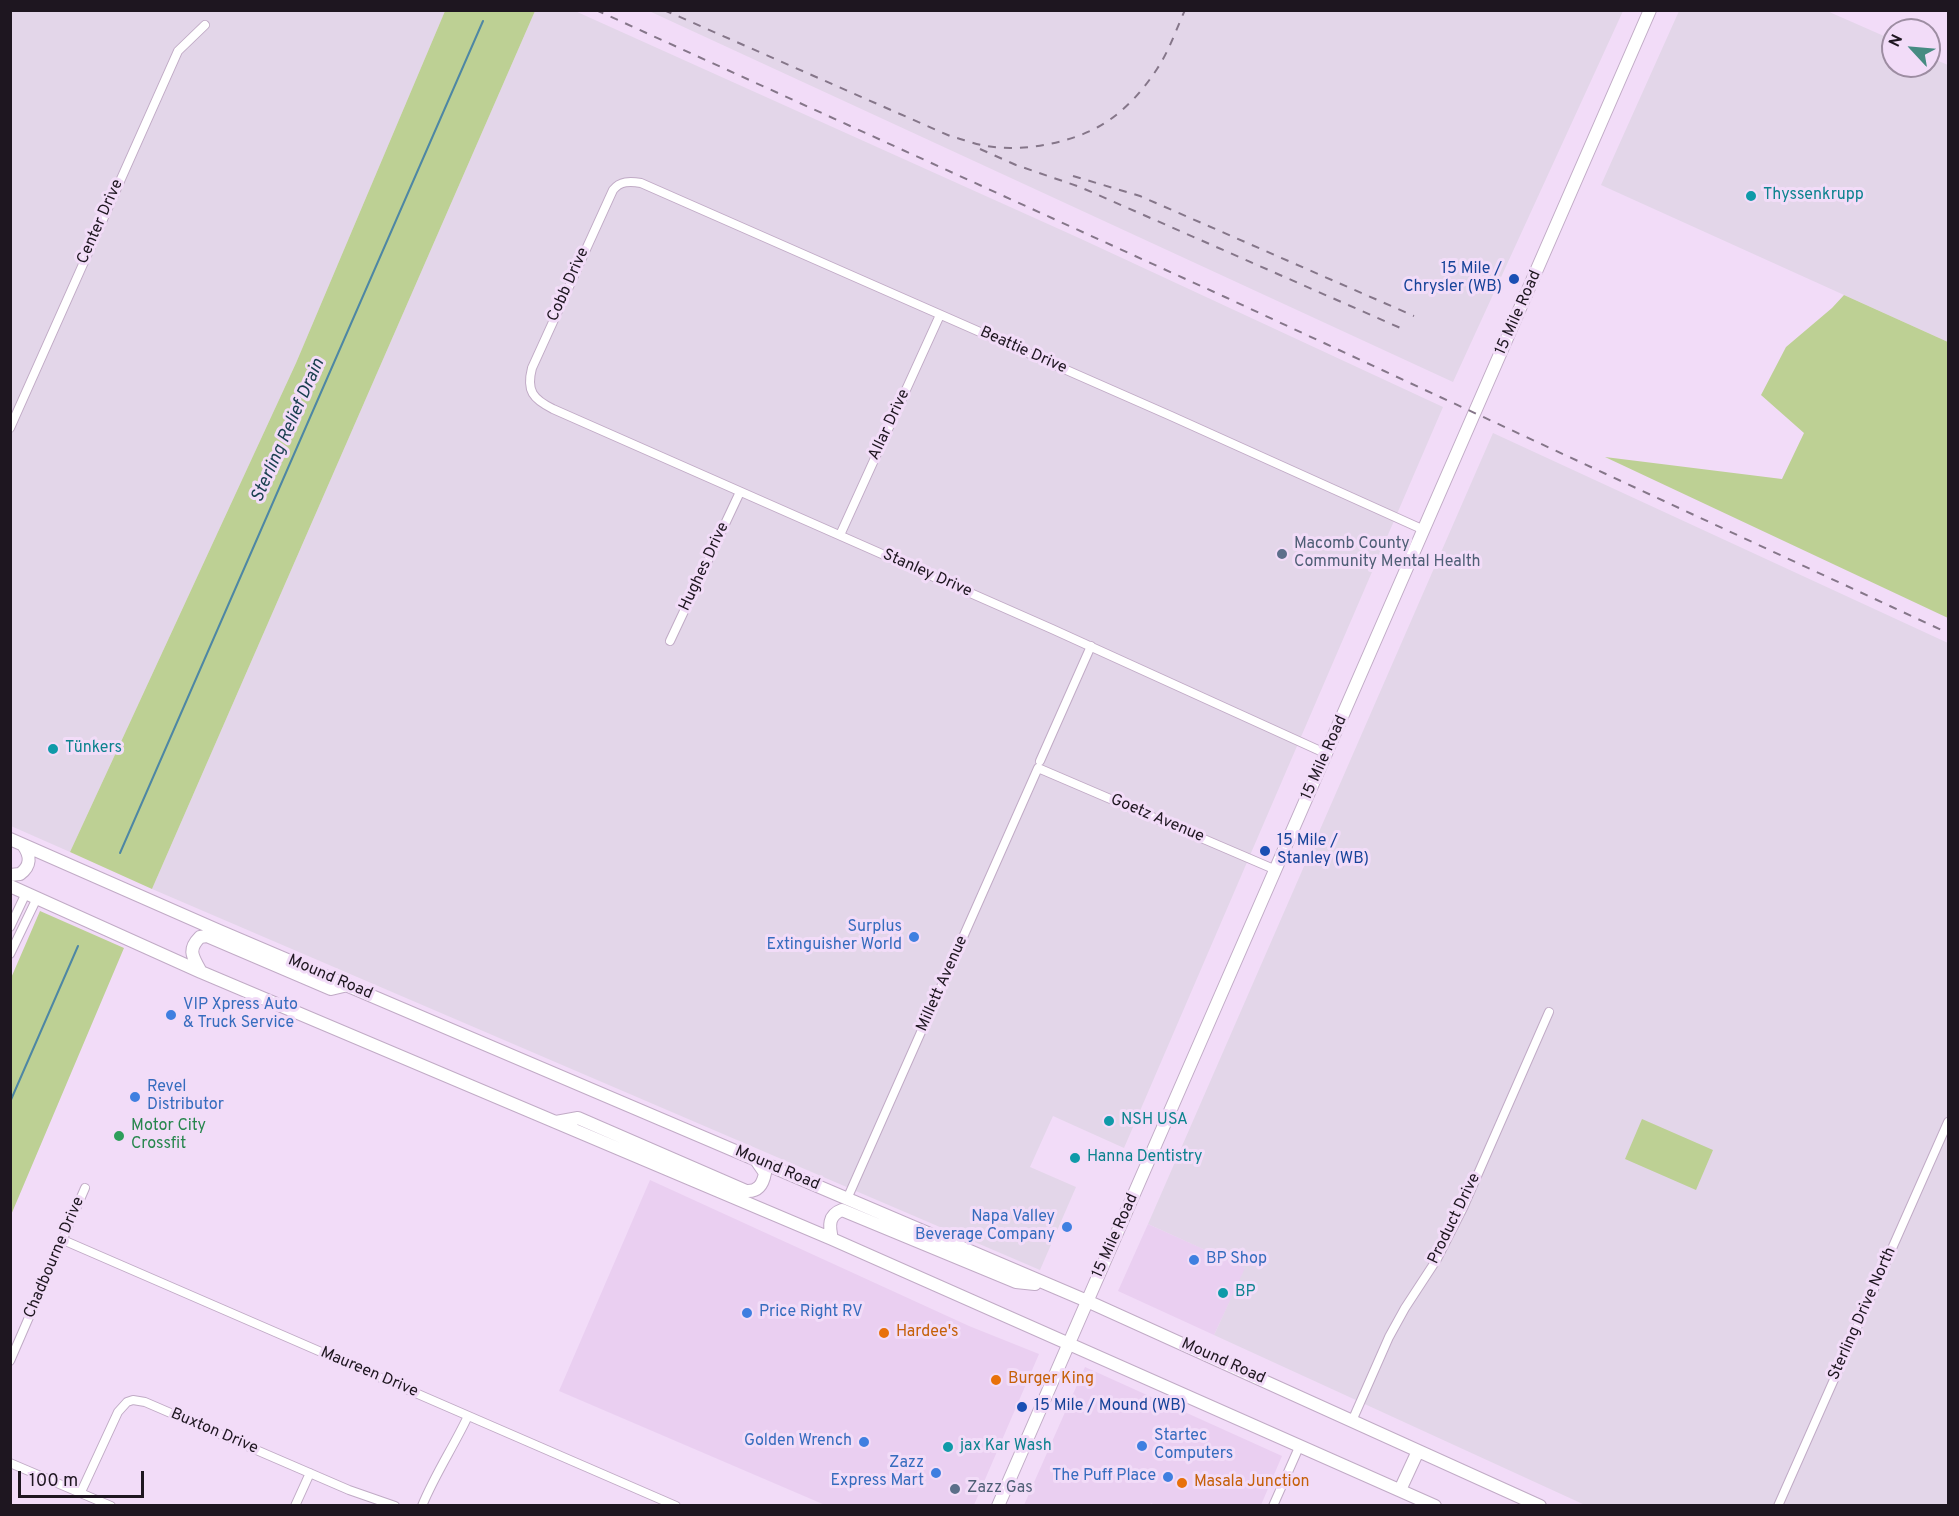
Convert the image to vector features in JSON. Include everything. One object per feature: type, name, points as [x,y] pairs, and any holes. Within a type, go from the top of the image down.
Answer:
[{"type":"main road","name":"15 Mile Road","points":[[998,1506],[1650,10]]},
{"type":"main road","name":"Mound Road","points":[[10,839],[160,906],[1087,1301],[1540,1506]]},
{"type":"main road","points":[[10,875],[20,874],[28,866],[29,857],[22,845]]},
{"type":"main road","points":[[10,886],[201,972],[832,1239],[1435,1506]]},
{"type":"main road","points":[[201,972],[192,952],[193,946],[200,937],[207,936],[331,989],[348,985]]},
{"type":"main road","points":[[556,1122],[578,1118],[746,1191],[755,1190],[762,1183],[765,1173],[756,1160]]},
{"type":"main road","points":[[832,1239],[831,1219],[835,1213],[842,1210],[1016,1282],[1048,1286]]},
{"type":"main road","points":[[1400,1490],[1418,1451]]},
{"type":"street","name":"Center Drive","points":[[10,428],[178,51],[205,25]]},
{"type":"street","name":"Beattie Drive","points":[[619,184],[632,182],[650,186],[1424,530]]},
{"type":"street","name":"Cobb Drive","points":[[531,391],[529,379],[532,368],[609,196],[619,184]]},
{"type":"street","name":"Allar Drive","points":[[840,535],[940,315]]},
{"type":"street","name":"Stanley Drive","points":[[531,391],[538,400],[553,409],[1090,646],[1327,754]]},
{"type":"street","name":"Hughes Drive","points":[[670,641],[740,492]]},
{"type":"street","name":"Millett Avenue","points":[[847,1199],[1090,646]]},
{"type":"street","name":"Goetz Avenue","points":[[1039,764],[1276,870]]},
{"type":"street","points":[[10,927],[31,896]]},
{"type":"street","points":[[10,954],[31,896]]},
{"type":"street","name":"Product Drive","points":[[1352,1421],[1389,1337],[1437,1259],[1463,1208],[1549,1012]]},
{"type":"street","name":"Sterling Drive North","points":[[1778,1506],[1948,1122]]},
{"type":"street","name":"Chadbourne Drive","points":[[10,1361],[85,1188]]},
{"type":"street","name":"Maureen Drive","points":[[63,1240],[676,1506]]},
{"type":"street","name":"Buxton Drive","points":[[81,1492],[117,1412],[127,1402],[133,1400],[165,1410],[349,1490],[395,1506]]},
{"type":"street","points":[[422,1506],[432,1482],[468,1416]]},
{"type":"street","points":[[1273,1506],[1300,1445]]},
{"type":"street","points":[[10,1463],[111,1506]]},
{"type":"street","points":[[295,1506],[310,1473]]},
{"type":"shaded area","points":[[11,11],[445,11],[296,363],[70,852],[11,826]]},
{"type":"shaded area","points":[[535,11],[575,11],[1079,238],[1443,407],[1124,1148],[1053,1116],[1030,1167],[1076,1187],[1040,1270],[152,889]]},
{"type":"shaded area","points":[[649,11],[1623,11],[1453,382]]},
{"type":"shaded area","points":[[1679,11],[1827,11],[1881,35],[1881,78],[1941,78],[1941,62],[1948,65],[1948,342],[1601,185]]},
{"type":"shaded area","points":[[1493,433],[1948,643],[1948,1505],[1585,1505],[1214,1335],[1245,1268],[1148,1224]]},
{"type":"shaded area","points":[[650,1180],[969,1326],[1039,1354],[974,1505],[825,1505],[559,1391]]},
{"type":"shaded area","points":[[1148,1224],[1246,1268],[1214,1335],[1118,1291]]},
{"type":"shaded area","points":[[1085,1367],[1282,1456],[1261,1505],[1157,1506],[1151,1503],[1149,1506],[1024,1505]]},
{"type":"green space","name":"Sterling Relief Drain","points":[[445,11],[535,11],[152,889],[70,852],[296,363]]},
{"type":"green space","points":[[1844,295],[1948,342],[1948,618],[1605,457],[1782,479],[1804,433],[1761,395],[1786,347]]},
{"type":"green space","points":[[40,911],[124,948],[11,1215],[11,978]]},
{"type":"green space","points":[[1642,1119],[1713,1150],[1696,1190],[1625,1159]]},
{"type":"waterway","name":"Sterling Relief Drain","points":[[120,853],[483,21]]},
{"type":"waterway","name":"Sterling Relief Drain","points":[[10,1102],[78,946]]},
{"type":"railway","points":[[596,10],[1225,297],[1948,633]]},
{"type":"railway","points":[[664,10],[950,136],[999,148],[1028,147],[1058,142],[1086,133],[1115,116],[1138,94],[1157,69],[1169,48],[1185,10]]},
{"type":"railway","points":[[980,149],[1016,165],[1080,187],[1405,330]]},
{"type":"railway","points":[[1073,176],[1140,196],[1414,316]]},
{"type":"place","name":"Thyssenkrupp","points":[[1751,196]]},
{"type":"place","name":"15 Mile / Chrysler (WB)","points":[[1514,279]]},
{"type":"place","name":"Macomb County Community Mental Health","points":[[1282,554]]},
{"type":"place","name":"Tünkers","points":[[53,749]]},
{"type":"place","name":"15 Mile / Stanley (WB)","points":[[1265,851]]},
{"type":"place","name":"Surplus Extinguisher World","points":[[914,937]]},
{"type":"place","name":"VIP Xpress Auto & Truck Service","points":[[171,1015]]},
{"type":"place","name":"Revel Distributor","points":[[135,1097]]},
{"type":"place","name":"NSH USA","points":[[1109,1121]]},
{"type":"place","name":"Motor City Crossfit","points":[[119,1136]]},
{"type":"place","name":"Hanna Dentistry","points":[[1075,1158]]},
{"type":"place","name":"Napa Valley Beverage Company","points":[[1067,1227]]},
{"type":"place","name":"BP Shop","points":[[1194,1260]]},
{"type":"place","name":"BP","points":[[1223,1293]]},
{"type":"place","name":"Price Right RV","points":[[747,1313]]},
{"type":"place","name":"Hardee's","points":[[884,1333]]},
{"type":"place","name":"Burger King","points":[[996,1380]]},
{"type":"place","name":"15 Mile / Mound (WB)","points":[[1022,1407]]},
{"type":"place","name":"Golden Wrench","points":[[864,1442]]},
{"type":"place","name":"Startec Computers","points":[[1142,1446]]},
{"type":"place","name":"jax Kar Wash","points":[[948,1447]]},
{"type":"place","name":"Zazz Express Mart","points":[[936,1473]]},
{"type":"place","name":"The Puff Place","points":[[1168,1477]]},
{"type":"place","name":"Masala Junction","points":[[1182,1483]]},
{"type":"place","name":"Zazz Gas","points":[[955,1489]]}]
